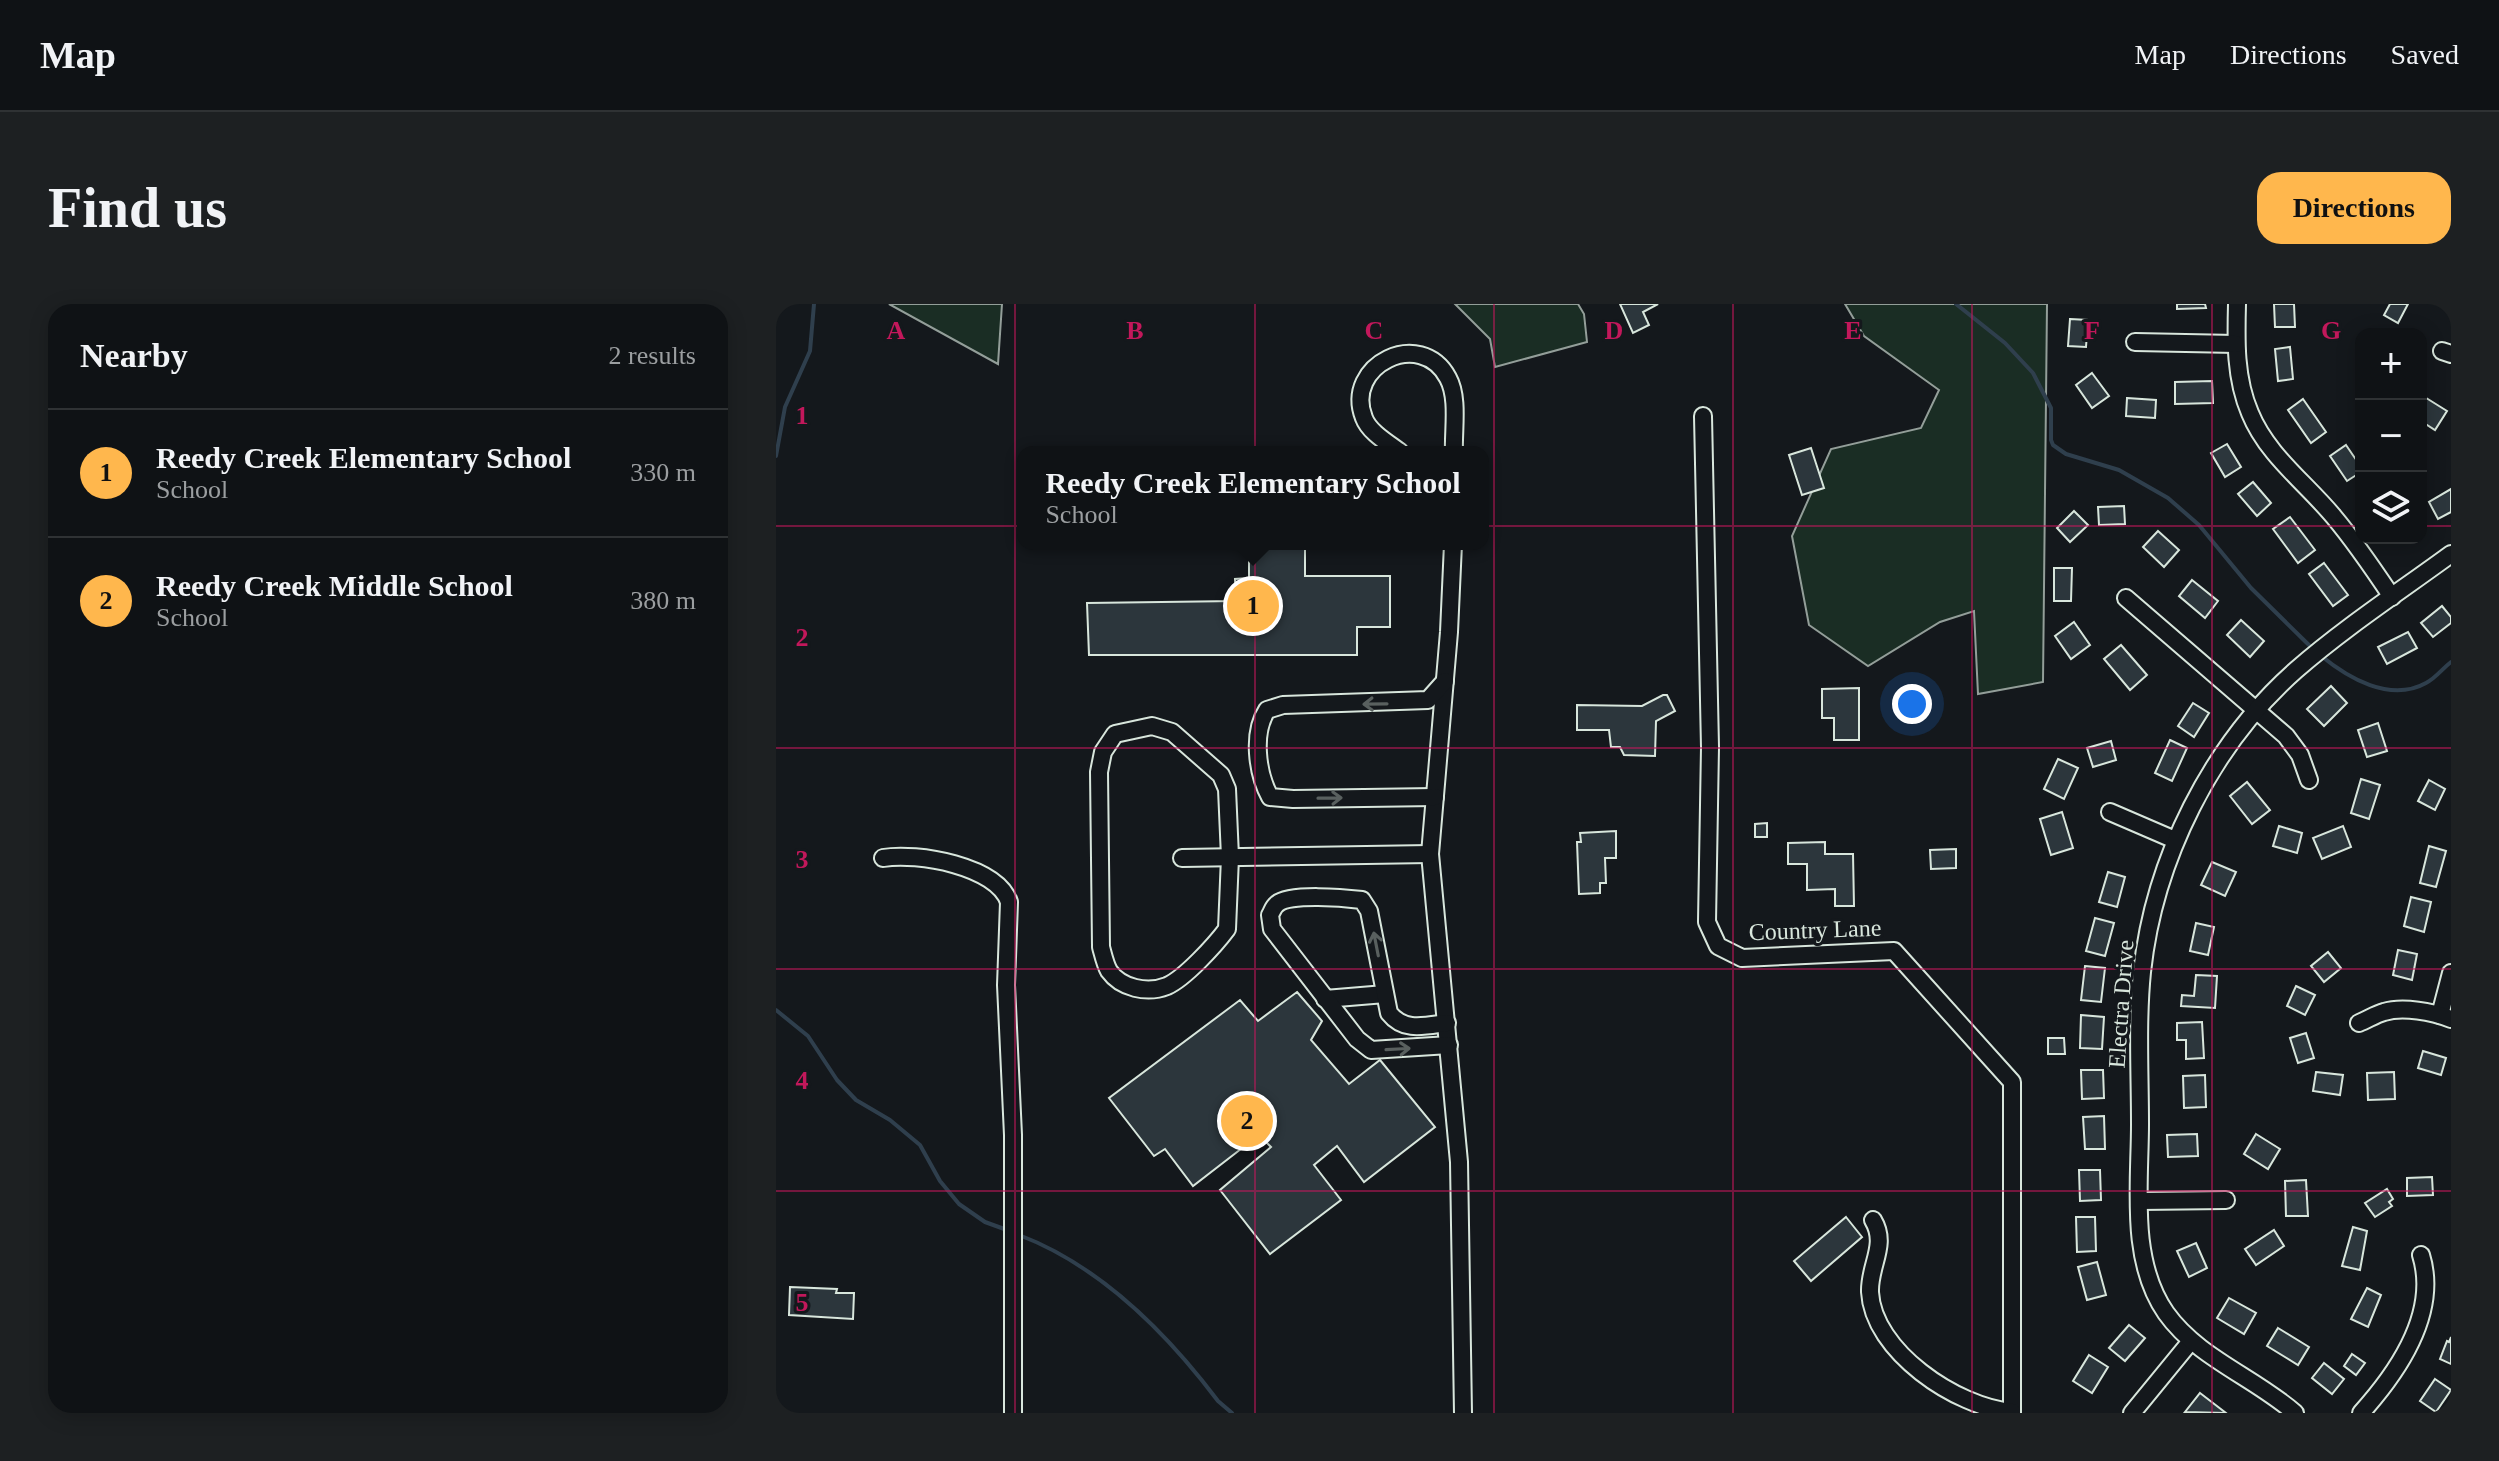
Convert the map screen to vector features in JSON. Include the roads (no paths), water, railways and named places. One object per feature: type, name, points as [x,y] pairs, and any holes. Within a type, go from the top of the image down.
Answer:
[{"type":"street","points":[[2237,304],[2236,344],[2243,394],[2260,433],[2277,456],[2334,517],[2392,597]]},
{"type":"street","points":[[2135,342],[2236,344]]},
{"type":"street","points":[[1392,446],[1364,420],[1360,395],[1367,374],[1382,360],[1400,354],[1419,353],[1436,363],[1449,379],[1453,397],[1454,446]]},
{"type":"street","name":"Country Lane","points":[[1703,416],[1710,747],[1707,922],[1718,946],[1742,958],[1894,951],[2012,1082],[2012,1413]]},
{"type":"street","points":[[1453,550],[1430,854],[1459,1162],[1463,1413]]},
{"type":"street","name":"Electra Drive","points":[[2295,1413],[2191,1341],[2167,1313],[2150,1283],[2141,1242],[2142,969],[2156,899],[2175,840],[2210,778],[2257,711],[2294,671],[2451,554]]},
{"type":"street","points":[[2126,598],[2286,736],[2300,755],[2309,780]]},
{"type":"street","points":[[1435,797],[1270,797],[1261,781],[1258,738],[1260,721],[1267,710],[1283,705],[1428,700],[1445,681]]},
{"type":"street","points":[[1152,726],[1172,732],[1221,775],[1227,789],[1230,857],[1227,929],[1221,937],[1181,977],[1166,987],[1146,989],[1123,985],[1107,969],[1101,947],[1099,772],[1103,752],[1115,734],[1152,726]]},
{"type":"street","points":[[2110,812],[2175,840]]},
{"type":"street","points":[[1182,858],[1430,854]]},
{"type":"street","points":[[883,858],[918,857],[968,869],[995,883],[1006,893],[1009,902],[1006,985],[1013,1148],[1013,1413]]},
{"type":"street","points":[[1447,1023],[1415,1027],[1397,1023],[1389,1013],[1369,911],[1362,900],[1292,899],[1277,904],[1270,915],[1272,929],[1357,1039],[1371,1050],[1449,1045]]},
{"type":"street","points":[[2359,1023],[2386,1011],[2446,1017],[2451,973]]},
{"type":"street","points":[[1325,999],[1385,994]]},
{"type":"street","points":[[2140,1201],[2226,1200]]},
{"type":"street","points":[[1873,1220],[1880,1242],[1870,1282],[1872,1310],[1889,1339],[1932,1382],[1995,1411],[2012,1413]]},
{"type":"street","points":[[2361,1413],[2385,1386],[2415,1328],[2427,1289],[2427,1275],[2421,1255]]},
{"type":"street","points":[[2132,1413],[2191,1341]]},
{"type":"waterway","points":[[776,456],[785,407],[810,351],[814,304]]},
{"type":"waterway","points":[[1956,304],[2005,343],[2033,373],[2051,408],[2053,445],[2066,454],[2119,470],[2168,498],[2199,525],[2251,588],[2313,649]]},
{"type":"waterway","points":[[2320,655],[2356,679],[2384,689],[2398,690],[2426,683],[2451,662]]},
{"type":"waterway","points":[[776,1010],[808,1036],[837,1080],[856,1100],[890,1120],[920,1145],[940,1181],[959,1204],[985,1222],[1007,1230]]},
{"type":"waterway","points":[[1019,1235],[1077,1264],[1130,1304],[1154,1326],[1218,1401],[1232,1413]]},
{"type":"place","name":"Reedy Creek Elementary School","points":[[1253,606]]},
{"type":"place","name":"Reedy Creek Middle School","points":[[1247,1121]]}]
